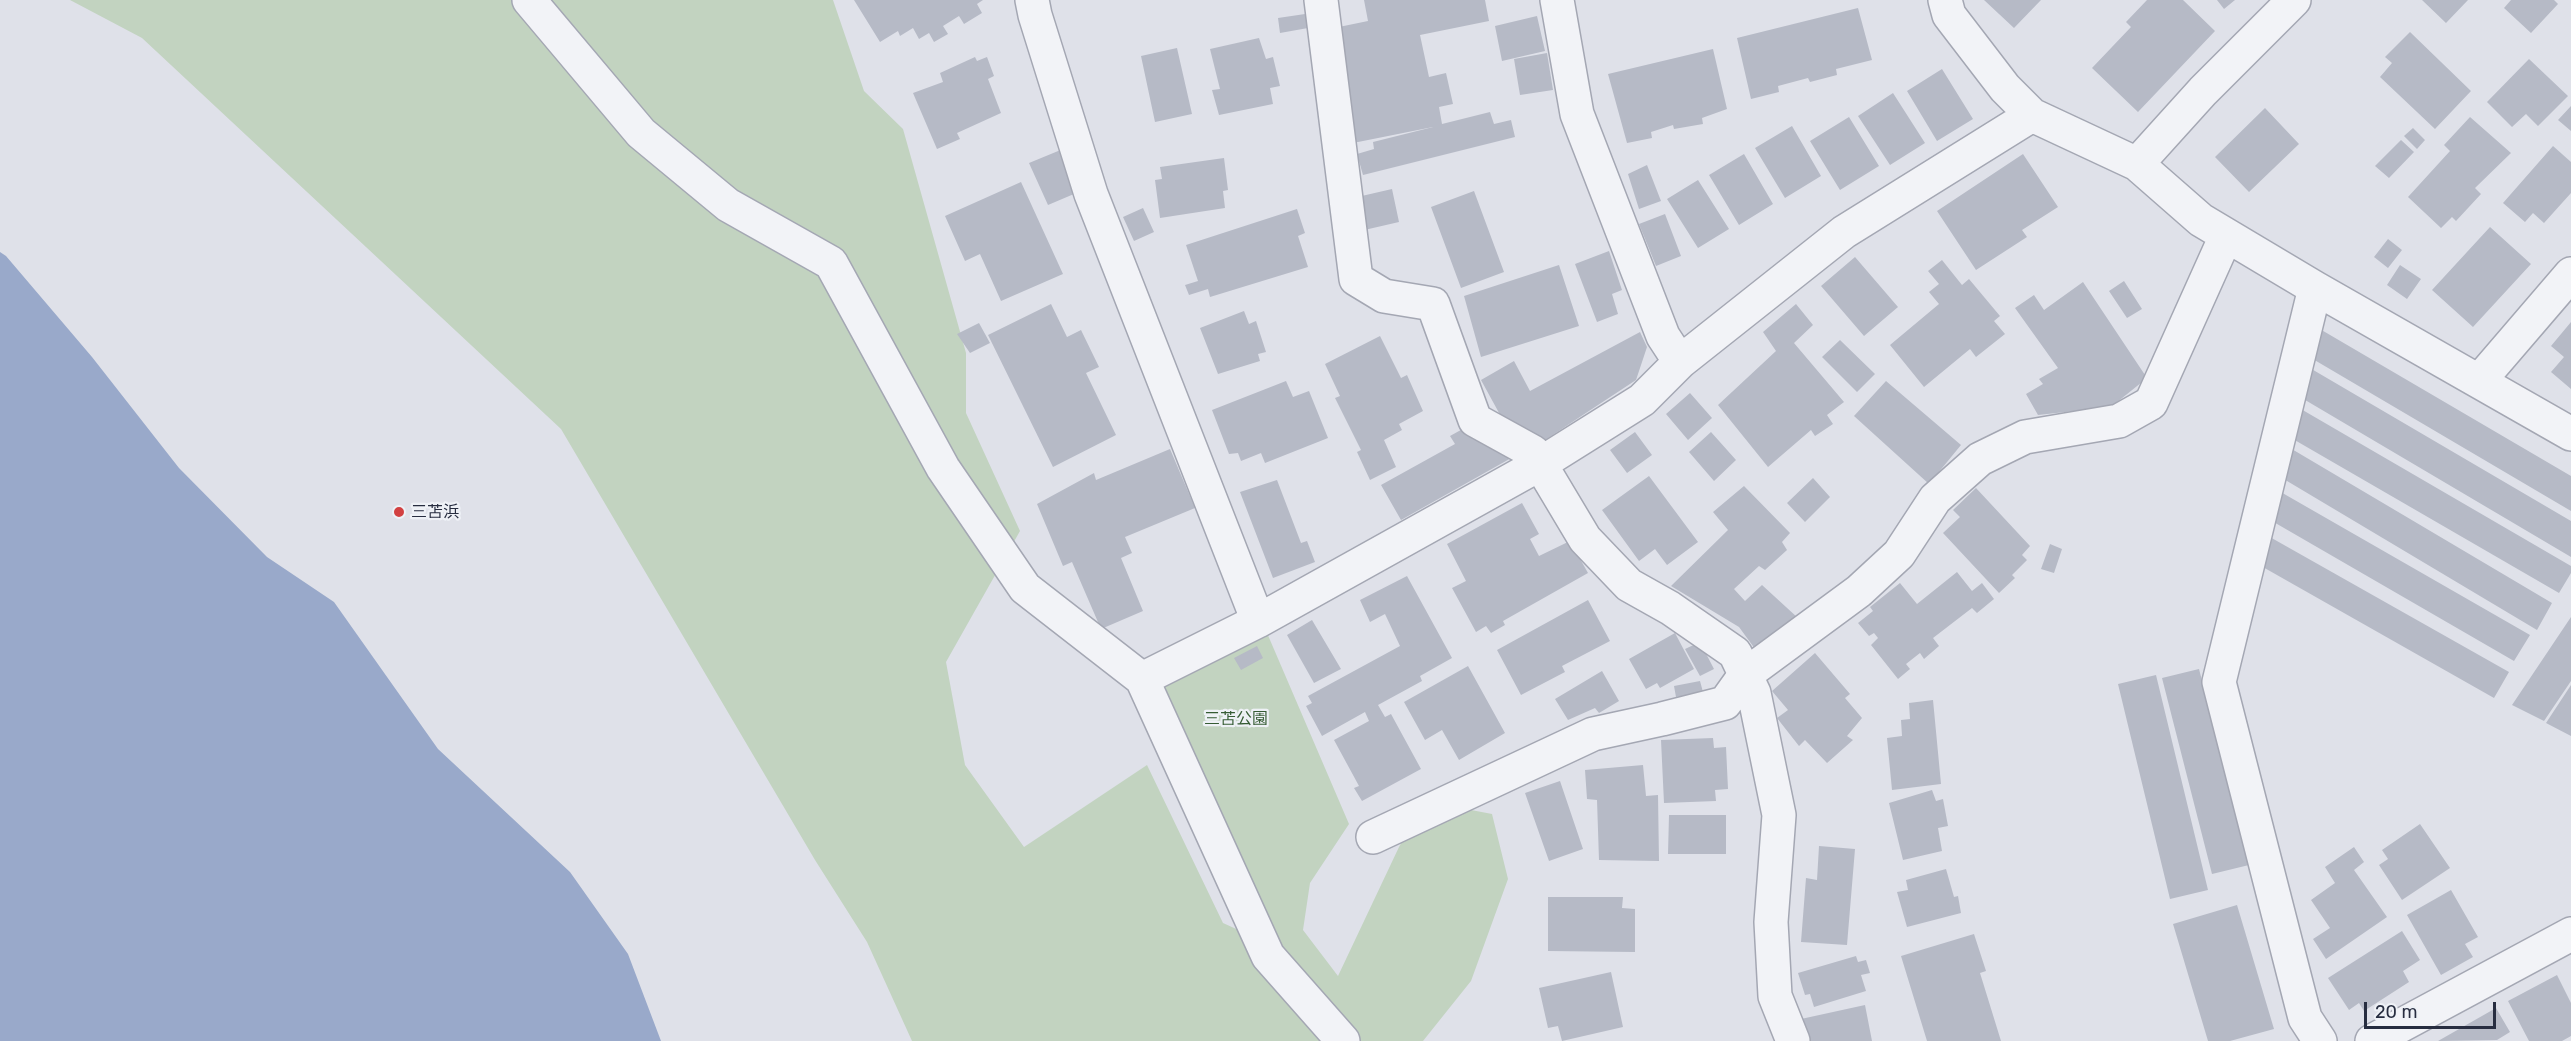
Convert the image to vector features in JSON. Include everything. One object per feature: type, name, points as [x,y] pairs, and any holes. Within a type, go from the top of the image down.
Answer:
[{"type":"street","points":[[529,0],[641,133],[728,205],[831,264],[943,468],[1025,588],[1142,679],[1268,956],[1343,1041]]},
{"type":"street","points":[[1032,0],[1091,194],[1258,621]]},
{"type":"street","points":[[1321,0],[1356,279],[1384,296],[1433,304],[1475,420],[1533,452],[1585,539],[1629,585],[1670,609],[1735,653],[1754,693],[1779,815],[1771,922],[1775,996],[1793,1041]]},
{"type":"street","points":[[1557,0],[1577,114],[1663,336],[1680,362]]},
{"type":"street","points":[[1945,0],[1949,15],[1998,79],[2032,114],[2137,164],[2201,220],[2226,236],[2571,434]]},
{"type":"street","points":[[2137,164],[2203,92],[2294,0]]},
{"type":"street","points":[[1142,679],[1258,621],[1540,464],[1642,400],[1680,362],[1844,232],[2032,114]]},
{"type":"street","points":[[1373,837],[1593,734],[1662,720],[1725,703],[1745,675],[1867,584],[1899,554],[1935,499],[1980,459],[2025,437],[2119,421],[2151,403],[2226,236]]},
{"type":"street","points":[[2480,380],[2571,274]]},
{"type":"street","points":[[2315,288],[2219,682],[2305,1018],[2320,1041]]},
{"type":"street","points":[[2372,1041],[2571,934]]},
{"type":"green space","name":"三苫公園","points":[[70,0],[833,0],[864,91],[903,129],[966,353],[966,413],[1020,531],[946,662],[965,765],[1024,847],[1147,765],[1223,923],[1276,947],[1151,684],[1264,626],[1349,824],[1310,883],[1303,930],[1338,976],[1399,847],[1424,801],[1492,814],[1508,879],[1471,981],[1423,1041],[912,1041],[867,942],[815,860],[561,429],[142,38]]},
{"type":"water","points":[[0,252],[6,256],[92,357],[179,468],[267,557],[334,602],[438,749],[570,872],[628,954],[661,1041],[0,1041]]},
{"type":"building","points":[[854,0],[983,0],[977,4],[982,13],[964,24],[959,16],[943,26],[948,34],[934,42],[929,33],[919,39],[913,28],[900,36],[898,31],[880,42]]},
{"type":"building","points":[[1364,0],[1485,0],[1489,21],[1420,35],[1429,77],[1446,73],[1453,104],[1439,107],[1442,124],[1490,112],[1494,124],[1511,120],[1515,137],[1363,175],[1357,154],[1374,149],[1373,142],[1433,127],[1353,143],[1334,28],[1368,21]]},
{"type":"building","points":[[1984,0],[2041,0],[2014,28]]},
{"type":"building","points":[[2147,0],[2183,0],[2215,31],[2138,112],[2092,68],[2131,27],[2126,22]]},
{"type":"building","points":[[2217,0],[2235,0],[2224,9]]},
{"type":"building","points":[[2422,0],[2468,0],[2446,23]]},
{"type":"building","points":[[2511,0],[2554,0],[2558,4],[2531,33],[2504,8]]},
{"type":"building","points":[[1858,8],[1872,60],[1836,69],[1837,75],[1810,82],[1808,78],[1778,86],[1779,92],[1751,99],[1737,38]]},
{"type":"building","points":[[1305,14],[1308,28],[1280,33],[1278,18]]},
{"type":"building","points":[[1537,16],[1545,51],[1502,61],[1495,26]]},
{"type":"building","points":[[2410,32],[2471,91],[2435,129],[2380,77],[2392,63],[2385,57]]},
{"type":"building","points":[[1259,38],[1266,59],[1273,57],[1280,86],[1270,88],[1273,104],[1219,115],[1212,90],[1220,89],[1210,49]]},
{"type":"building","points":[[1177,48],[1192,114],[1155,122],[1141,56]]},
{"type":"building","points":[[1713,49],[1727,109],[1702,118],[1703,124],[1674,129],[1673,125],[1651,132],[1652,138],[1627,143],[1608,74]]},
{"type":"building","points":[[1547,53],[1553,90],[1520,95],[1514,59]]},
{"type":"building","points":[[975,57],[977,61],[987,57],[994,76],[988,79],[1001,113],[957,133],[960,139],[937,149],[913,93],[943,82],[940,73]]},
{"type":"building","points":[[2529,59],[2568,96],[2538,126],[2526,114],[2512,127],[2487,102]]},
{"type":"building","points":[[1942,69],[1973,119],[1937,141],[1907,91]]},
{"type":"building","points":[[1893,93],[1925,143],[1890,165],[1858,116]]},
{"type":"building","points":[[2571,106],[2571,131],[2558,120]]},
{"type":"building","points":[[2265,108],[2299,144],[2249,192],[2215,157]]},
{"type":"building","points":[[1849,117],[1879,166],[1840,190],[1810,141]]},
{"type":"building","points":[[2470,117],[2511,153],[2475,188],[2481,194],[2456,221],[2452,217],[2441,228],[2408,197],[2450,151],[2444,145]]},
{"type":"building","points":[[1792,126],[1821,176],[1785,198],[1755,148]]},
{"type":"building","points":[[2413,128],[2425,140],[2417,149],[2404,136]]},
{"type":"building","points":[[2401,140],[2414,152],[2389,178],[2375,166]]},
{"type":"building","points":[[2553,146],[2571,162],[2571,193],[2544,223],[2533,213],[2525,222],[2503,203]]},
{"type":"building","points":[[1063,149],[1081,191],[1048,205],[1029,163]]},
{"type":"building","points":[[1744,154],[1773,204],[1739,225],[1709,175]]},
{"type":"building","points":[[2023,154],[2058,207],[2022,230],[2027,237],[1976,270],[1937,211]]},
{"type":"building","points":[[1224,158],[1228,190],[1223,191],[1225,208],[1160,218],[1155,180],[1162,179],[1160,167]]},
{"type":"building","points":[[1647,165],[1661,201],[1639,209],[1628,174]]},
{"type":"building","points":[[1698,180],[1729,229],[1698,248],[1667,199]]},
{"type":"building","points":[[1021,182],[1063,274],[1001,301],[980,254],[965,261],[945,216]]},
{"type":"building","points":[[1392,189],[1399,222],[1360,231],[1353,198]]},
{"type":"building","points":[[1474,191],[1504,272],[1461,288],[1431,207]]},
{"type":"building","points":[[1143,208],[1154,232],[1134,241],[1123,217]]},
{"type":"building","points":[[1297,209],[1305,233],[1298,236],[1308,267],[1210,297],[1208,289],[1189,295],[1185,285],[1198,281],[1186,245]]},
{"type":"building","points":[[1665,214],[1681,256],[1656,266],[1639,224]]},
{"type":"building","points":[[2490,227],[2531,264],[2473,327],[2432,290]]},
{"type":"building","points":[[2388,239],[2402,250],[2388,268],[2374,257]]},
{"type":"building","points":[[1609,251],[1622,290],[1612,294],[1618,314],[1597,322],[1575,264]]},
{"type":"building","points":[[1855,257],[1898,307],[1864,336],[1821,286]]},
{"type":"building","points":[[1942,260],[1962,285],[1969,279],[2000,316],[1994,321],[2005,334],[1976,357],[1970,349],[1924,387],[1890,345],[1939,304],[1929,292],[1939,284],[1928,271]]},
{"type":"building","points":[[1559,265],[1579,326],[1481,357],[1464,296]]},
{"type":"building","points":[[2400,265],[2421,279],[2407,299],[2387,285]]},
{"type":"building","points":[[2124,281],[2142,309],[2127,318],[2109,291]]},
{"type":"building","points":[[2083,282],[2147,378],[2111,407],[2038,415],[2026,394],[2043,384],[2039,379],[2058,368],[2015,308],[2034,295],[2044,310]]},
{"type":"building","points":[[1051,304],[1067,337],[1081,330],[1099,367],[1086,373],[1116,435],[1053,467],[988,335]]},
{"type":"building","points":[[1796,304],[1813,325],[1794,343],[1844,402],[1827,415],[1833,424],[1815,436],[1811,430],[1768,467],[1718,405],[1776,351],[1763,332]]},
{"type":"building","points":[[1244,311],[1249,324],[1256,321],[1266,352],[1258,354],[1260,361],[1218,374],[1200,328]]},
{"type":"building","points":[[2571,322],[2571,389],[2551,372],[2564,357],[2551,346]]},
{"type":"building","points":[[979,323],[990,343],[970,353],[957,334]]},
{"type":"building","points":[[2313,325],[2571,476],[2571,511],[2306,355]]},
{"type":"building","points":[[1640,332],[1647,347],[1636,380],[1545,440],[1504,422],[1481,380],[1514,361],[1530,391]]},
{"type":"building","points":[[1380,336],[1401,378],[1407,375],[1423,411],[1399,424],[1402,430],[1384,440],[1396,467],[1370,480],[1357,452],[1361,450],[1335,398],[1340,396],[1325,364]]},
{"type":"building","points":[[1840,340],[1875,374],[1857,392],[1822,357]]},
{"type":"building","points":[[2303,364],[2571,521],[2571,557],[2295,394]]},
{"type":"building","points":[[1286,381],[1293,397],[1309,391],[1328,438],[1265,463],[1261,453],[1241,461],[1238,453],[1229,454],[1212,410]]},
{"type":"building","points":[[1886,381],[1961,445],[1929,484],[1854,416]]},
{"type":"building","points":[[1690,393],[1712,418],[1688,440],[1666,414]]},
{"type":"building","points":[[2294,405],[2571,566],[2571,573],[2559,593],[2286,435]]},
{"type":"building","points":[[1468,426],[1513,457],[1401,520],[1381,485],[1455,444],[1450,436]]},
{"type":"building","points":[[1635,432],[1652,455],[1627,473],[1610,450]]},
{"type":"building","points":[[1711,432],[1736,460],[1714,481],[1689,452]]},
{"type":"building","points":[[2285,445],[2552,603],[2537,630],[2277,475]]},
{"type":"building","points":[[1170,449],[1195,508],[1125,537],[1132,553],[1121,558],[1143,611],[1101,629],[1072,562],[1063,566],[1037,504],[1094,473],[1096,480]]},
{"type":"building","points":[[1649,476],[1698,542],[1667,565],[1655,549],[1639,561],[1602,510]]},
{"type":"building","points":[[1813,478],[1830,497],[1805,522],[1787,503]]},
{"type":"building","points":[[1277,480],[1301,543],[1307,541],[1315,562],[1273,578],[1240,492]]},
{"type":"building","points":[[1744,486],[1790,533],[1782,542],[1787,550],[1765,570],[1759,566],[1734,589],[1745,601],[1762,585],[1798,618],[1758,653],[1739,627],[1671,586],[1728,530],[1713,512]]},
{"type":"building","points":[[2272,487],[2530,635],[2514,661],[2265,517]]},
{"type":"building","points":[[1976,488],[2030,546],[2022,555],[2027,560],[2012,575],[2015,578],[1999,593],[1943,533],[1960,517],[1953,510]]},
{"type":"building","points":[[1522,503],[1539,534],[1530,539],[1539,556],[1570,541],[1588,573],[1503,621],[1505,625],[1491,633],[1486,626],[1476,632],[1452,588],[1466,581],[1447,544]]},
{"type":"building","points":[[2261,532],[2509,672],[2494,698],[2254,562]]},
{"type":"building","points":[[2050,544],[2062,549],[2054,573],[2041,569]]},
{"type":"building","points":[[1957,572],[1972,591],[1982,583],[1994,599],[1977,613],[1972,608],[1933,638],[1939,646],[1924,659],[1920,653],[1906,664],[1910,669],[1898,679],[1871,645],[1878,638],[1874,633],[1869,636],[1858,623],[1873,611],[1870,607],[1900,583],[1917,604]]},
{"type":"building","points":[[1407,576],[1452,658],[1420,676],[1422,681],[1378,705],[1385,717],[1391,714],[1421,769],[1362,801],[1354,788],[1359,786],[1334,740],[1369,721],[1365,712],[1322,736],[1306,706],[1312,703],[1308,696],[1400,646],[1385,614],[1370,622],[1360,600]]},
{"type":"building","points":[[1588,600],[1610,641],[1562,666],[1565,672],[1521,695],[1497,650]]},
{"type":"building","points":[[2571,617],[2571,681],[2544,721],[2512,705]]},
{"type":"building","points":[[1312,620],[1341,669],[1314,683],[1287,635]]},
{"type":"building","points":[[1675,633],[1694,669],[1660,688],[1657,683],[1646,689],[1629,659]]},
{"type":"building","points":[[1700,642],[1714,669],[1700,676],[1685,649]]},
{"type":"building","points":[[1257,646],[1263,658],[1241,670],[1234,658]]},
{"type":"building","points":[[1815,653],[1850,694],[1845,698],[1862,718],[1847,736],[1853,740],[1827,763],[1805,740],[1799,746],[1777,718],[1788,710],[1772,691]]},
{"type":"building","points":[[1468,666],[1505,733],[1459,760],[1442,730],[1425,740],[1404,702]]},
{"type":"building","points":[[2199,669],[2249,865],[2212,874],[2162,678]]},
{"type":"building","points":[[1602,671],[1619,701],[1599,713],[1595,708],[1568,720],[1555,699]]},
{"type":"building","points":[[2156,675],[2208,890],[2170,899],[2118,684]]},
{"type":"building","points":[[1700,681],[1703,692],[1676,697],[1674,686]]},
{"type":"building","points":[[2571,685],[2571,736],[2546,723]]},
{"type":"building","points":[[1933,700],[1941,784],[1892,790],[1887,738],[1902,736],[1901,720],[1910,719],[1909,703]]},
{"type":"building","points":[[1713,738],[1714,748],[1726,747],[1728,789],[1715,790],[1716,801],[1664,803],[1661,740]]},
{"type":"building","points":[[1643,765],[1646,796],[1658,795],[1659,861],[1599,860],[1597,800],[1587,799],[1585,770]]},
{"type":"building","points":[[1560,781],[1583,849],[1549,861],[1525,793]]},
{"type":"building","points":[[1932,790],[1936,801],[1943,799],[1948,826],[1938,828],[1942,851],[1903,860],[1889,803]]},
{"type":"building","points":[[1669,815],[1726,815],[1726,854],[1668,854]]},
{"type":"building","points":[[2420,824],[2450,868],[2402,900],[2379,865],[2388,859],[2382,850]]},
{"type":"building","points":[[1819,846],[1855,849],[1847,945],[1801,942],[1806,878],[1817,880]]},
{"type":"building","points":[[2354,847],[2364,862],[2354,870],[2387,917],[2326,959],[2313,939],[2330,928],[2311,900],[2335,883],[2325,867]]},
{"type":"building","points":[[1946,869],[1954,897],[1958,896],[1961,913],[1907,927],[1897,892],[1908,890],[1906,880]]},
{"type":"building","points":[[2451,890],[2478,937],[2465,944],[2473,957],[2441,975],[2407,915]]},
{"type":"building","points":[[1548,897],[1623,897],[1622,908],[1635,909],[1635,952],[1548,951]]},
{"type":"building","points":[[2237,905],[2274,1029],[2230,1041],[2208,1041],[2173,924]]},
{"type":"building","points":[[2402,931],[2420,960],[2403,971],[2409,982],[2364,1011],[2359,1003],[2349,1010],[2328,978]]},
{"type":"building","points":[[1974,934],[1986,971],[1980,973],[2001,1041],[1927,1041],[1901,956]]},
{"type":"building","points":[[1856,956],[1858,962],[1866,960],[1870,973],[1861,975],[1866,991],[1814,1007],[1810,994],[1805,995],[1798,973]]},
{"type":"building","points":[[1611,972],[1623,1027],[1562,1041],[1558,1026],[1548,1028],[1539,988]]},
{"type":"building","points":[[2557,975],[2571,1003],[2571,1036],[2562,1041],[2529,1041],[2508,1001]]},
{"type":"building","points":[[1865,1005],[1872,1041],[1805,1041],[1801,1019]]},
{"type":"building","points":[[2496,1008],[2510,1032],[2497,1040],[2438,1041]]},
{"type":"place","name":"三苫浜","points":[[399,512]]}]
